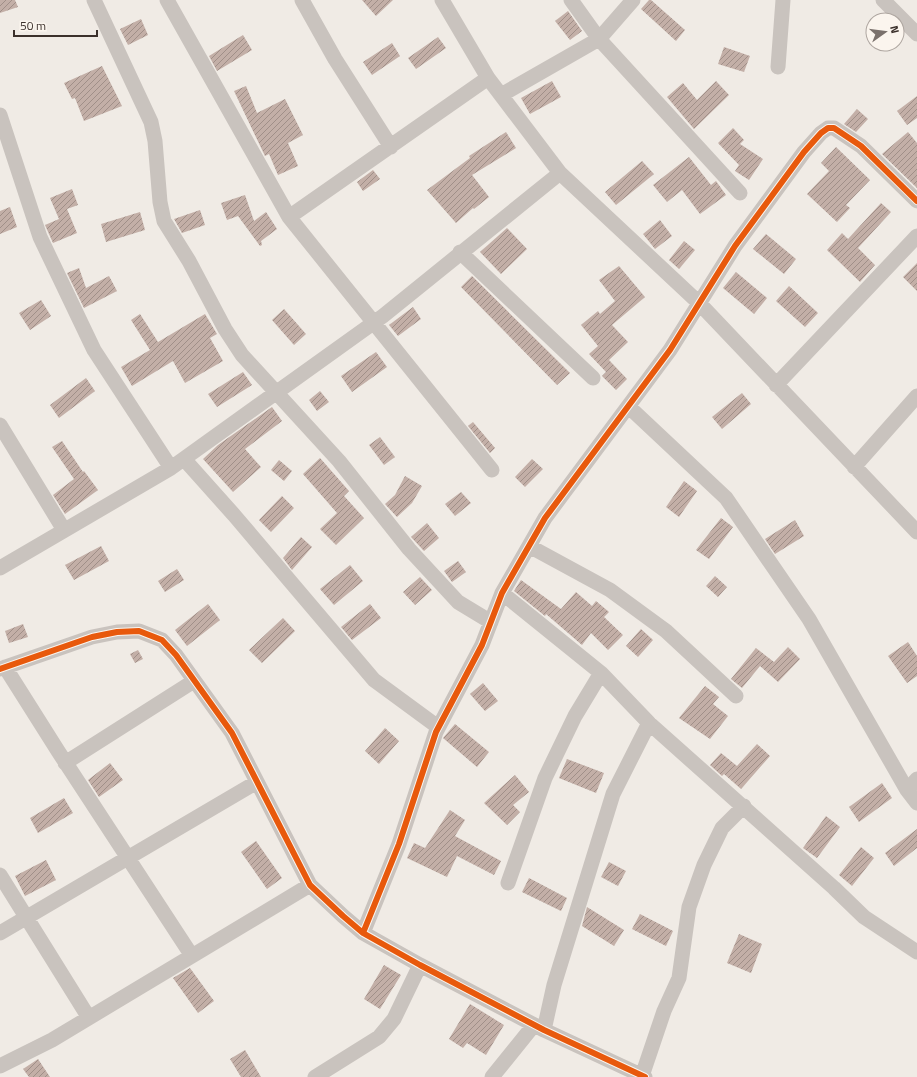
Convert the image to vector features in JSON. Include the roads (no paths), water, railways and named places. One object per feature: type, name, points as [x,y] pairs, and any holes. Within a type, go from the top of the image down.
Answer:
[{"type":"street","points":[[94,0],[151,122],[155,141],[160,202],[164,222],[189,261],[229,336],[242,355],[339,462],[409,549],[458,602],[490,622]]},
{"type":"street","points":[[167,0],[289,218],[492,470]]},
{"type":"street","points":[[302,0],[335,59],[391,147]]},
{"type":"street","points":[[442,0],[488,78],[560,173],[698,303],[917,532]]},
{"type":"street","points":[[571,0],[599,39],[740,193]]},
{"type":"street","points":[[501,95],[599,39],[633,0]]},
{"type":"street","points":[[778,67],[783,0]]},
{"type":"street","points":[[883,0],[917,34]]},
{"type":"street","points":[[289,218],[488,78]]},
{"type":"street","points":[[0,115],[40,237],[90,343],[171,468]]},
{"type":"street","points":[[362,933],[399,844],[438,728],[482,645],[502,593],[545,518],[670,350],[735,246],[804,152],[828,128],[834,128],[861,146],[917,200]]},
{"type":"street","points":[[0,568],[184,459],[373,324],[460,252],[560,173]]},
{"type":"street","points":[[776,385],[917,236]]},
{"type":"street","points":[[460,252],[593,378]]},
{"type":"street","points":[[854,467],[917,396]]},
{"type":"street","points":[[629,407],[726,498],[809,619],[912,784],[917,803]]},
{"type":"street","points":[[2,434],[64,530]]},
{"type":"street","points":[[184,459],[234,515],[374,680],[438,728]]},
{"type":"street","points":[[529,546],[610,590],[666,632],[736,696]]},
{"type":"street","points":[[502,593],[601,672],[649,722],[744,806],[864,917],[917,952]]},
{"type":"street","points":[[192,956],[3,668],[92,637],[117,632],[139,631],[162,640],[176,656],[232,733],[310,885],[362,933],[539,1027],[638,1075],[679,978],[689,907],[704,865],[722,828],[744,806]]},
{"type":"street","points":[[508,883],[545,778],[575,716],[601,672]]},
{"type":"street","points":[[66,762],[194,681]]},
{"type":"street","points":[[492,1077],[539,1027],[554,985],[613,794],[649,722]]},
{"type":"street","points":[[0,933],[257,782]]},
{"type":"street","points":[[0,875],[89,1018]]},
{"type":"street","points":[[0,1066],[52,1040],[310,885]]},
{"type":"street","points":[[315,1077],[379,1037],[394,1019],[420,965]]}]
